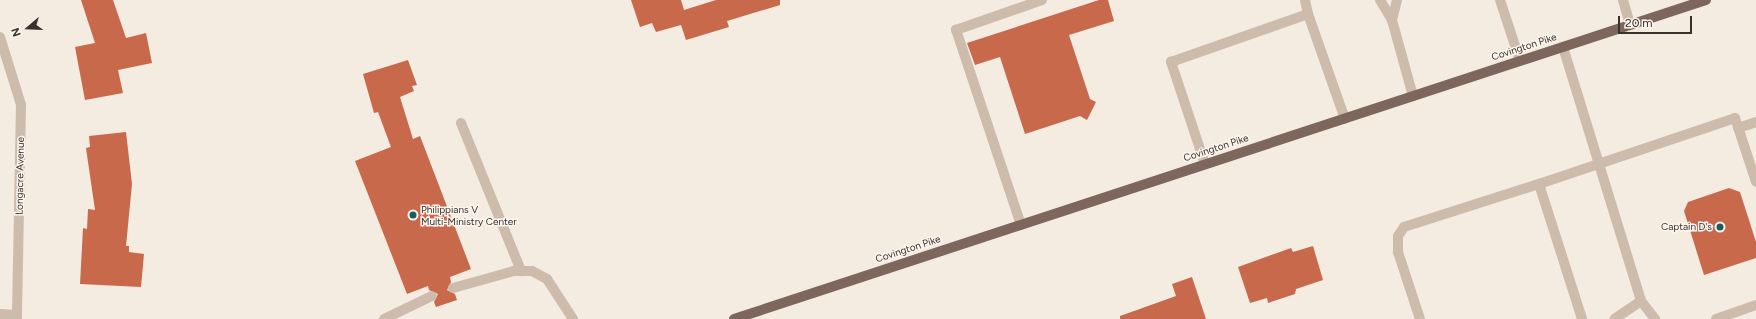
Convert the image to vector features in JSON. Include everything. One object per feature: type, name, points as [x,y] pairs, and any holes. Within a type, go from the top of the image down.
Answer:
[{"type":"main road","name":"Covington Pike","points":[[734,319],[1706,0]]},
{"type":"street","points":[[1021,225],[956,30],[1042,0]]},
{"type":"street","points":[[1304,0],[1345,118]]},
{"type":"street","points":[[1380,0],[1392,20],[1413,96]]},
{"type":"street","points":[[1392,20],[1397,0]]},
{"type":"street","points":[[1500,0],[1520,61]]},
{"type":"street","points":[[1623,0],[1630,25]]},
{"type":"street","points":[[1205,164],[1171,62],[1308,14]]},
{"type":"street","name":"Longacre Avenue","points":[[0,37],[2,54],[21,105],[17,317]]},
{"type":"street","points":[[1563,47],[1641,301],[1655,319]]},
{"type":"street","points":[[1420,319],[1398,252],[1398,236],[1404,227],[1600,165],[1735,118],[1756,182]]},
{"type":"street","points":[[1738,128],[1756,122]]},
{"type":"street","points":[[461,123],[521,271]]},
{"type":"street","points":[[1539,184],[1582,319]]},
{"type":"street","points":[[453,288],[521,271],[532,271],[547,279],[573,319]]},
{"type":"street","points":[[384,319],[432,296]]},
{"type":"street","points":[[1614,319],[1641,301]]},
{"type":"street","points":[[1716,319],[1756,305]]},
{"type":"street","points":[[0,314],[17,317]]},
{"type":"building","points":[[81,0],[113,0],[126,38],[146,33],[152,63],[118,70],[123,93],[85,100],[75,47],[95,43]]},
{"type":"building","points":[[631,0],[681,0],[684,10],[716,0],[780,0],[780,5],[727,21],[729,27],[686,40],[681,25],[656,32],[652,23],[640,27]]},
{"type":"building","points":[[1099,0],[1108,0],[1114,21],[1069,35],[1090,99],[1096,102],[1087,120],[1080,116],[1025,134],[1000,57],[975,65],[967,43]]},
{"type":"building","name":"Philippians V Multi-Ministry Center","points":[[408,60],[417,85],[412,86],[414,91],[400,97],[413,139],[420,136],[471,269],[450,277],[451,282],[447,290],[455,294],[457,300],[436,307],[434,302],[438,294],[429,290],[428,286],[407,294],[355,161],[391,147],[378,112],[374,113],[363,74]]},
{"type":"building","points":[[126,132],[132,184],[126,246],[129,246],[129,252],[144,254],[141,287],[80,284],[83,228],[87,229],[88,209],[95,210],[86,148],[90,147],[89,136]]},
{"type":"building","name":"Captain D's","points":[[1729,188],[1740,192],[1756,242],[1756,258],[1704,275],[1684,211],[1688,202]]},
{"type":"building","points":[[1313,246],[1323,280],[1296,289],[1295,294],[1268,303],[1267,298],[1250,303],[1238,267],[1291,248],[1293,252]]},
{"type":"building","points":[[1192,277],[1206,319],[1120,319],[1120,316],[1176,296],[1172,284]]},
{"type":"place","name":"Philippians V Multi-Ministry Center","points":[[413,215]]},
{"type":"place","name":"Captain D's","points":[[1720,227]]}]
